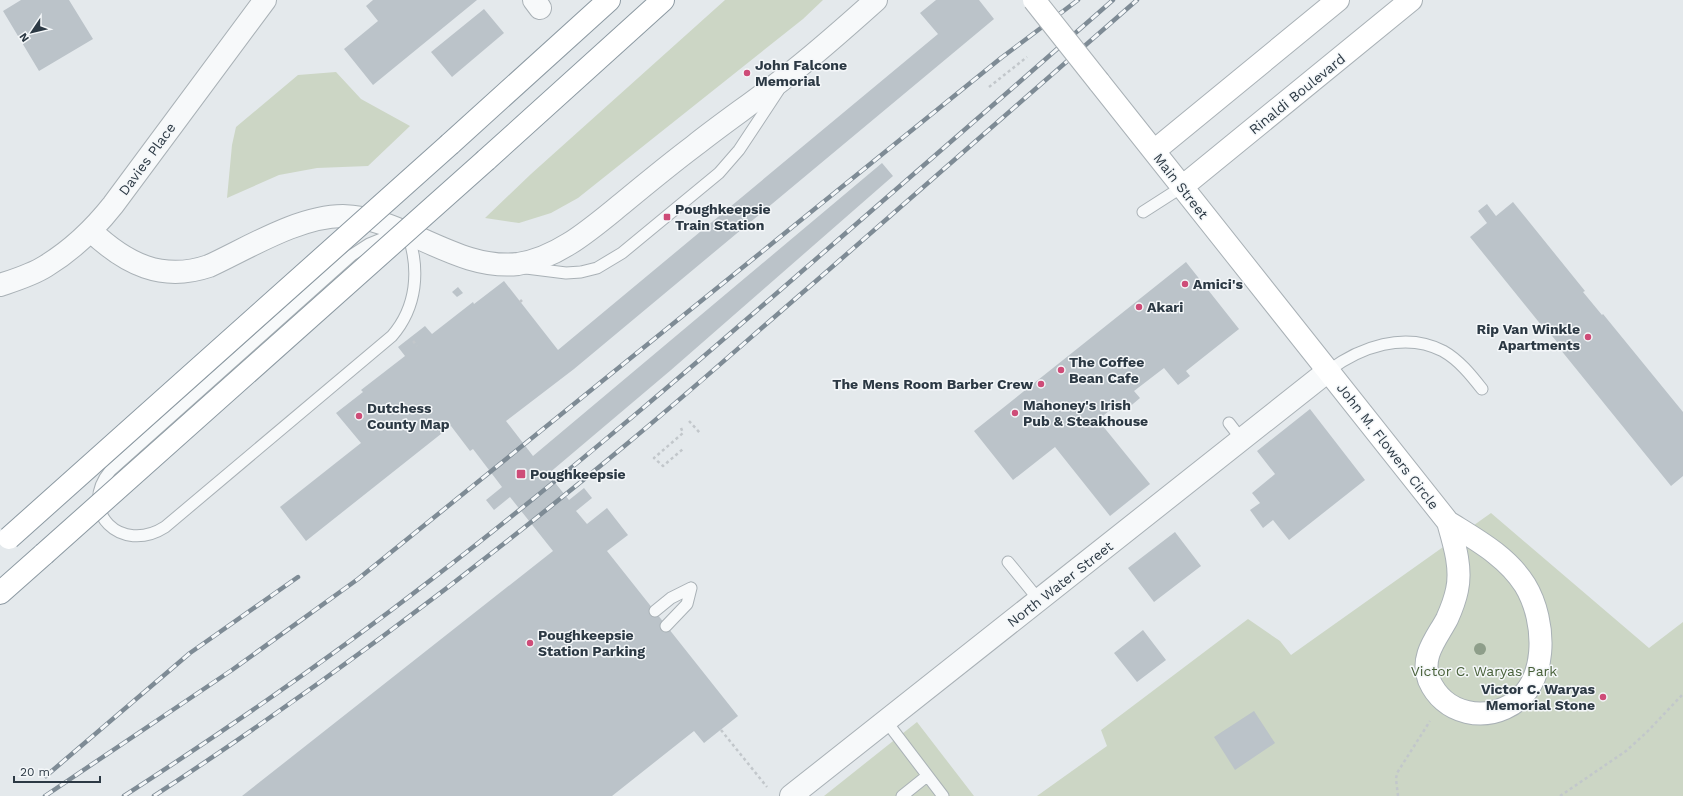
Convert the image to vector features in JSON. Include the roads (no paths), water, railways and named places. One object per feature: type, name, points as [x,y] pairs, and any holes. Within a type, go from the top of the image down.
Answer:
[{"type":"main road","points":[[5,542],[609,0]]},
{"type":"main road","points":[[0,593],[486,160],[663,0]]},
{"type":"main road","name":"Main Street","points":[[1034,0],[1328,371]]},
{"type":"main road","points":[[1154,151],[1338,0]]},
{"type":"main road","name":"Rinaldi Boulevard","points":[[1182,187],[1411,0]]},
{"type":"main road","name":"John M. Flowers Circle","points":[[1328,371],[1448,522],[1490,549],[1502,559],[1524,584],[1536,612],[1541,640],[1537,667],[1533,680],[1522,695],[1508,707],[1496,712],[1484,714],[1460,711],[1443,700],[1433,687],[1427,670],[1429,651],[1446,620],[1458,588],[1458,566],[1448,522]]},
{"type":"street","name":"Davies Place","points":[[0,285],[45,267],[92,231],[113,206],[265,0]]},
{"type":"street","points":[[92,231],[117,252],[144,266],[169,273],[183,272],[209,266],[295,226],[326,218],[358,217],[375,221],[474,260],[500,264],[517,264],[535,260],[555,252],[573,241],[708,135],[789,75],[876,0]]},
{"type":"street","name":"North Water Street","points":[[791,796],[1039,600],[1235,432],[1328,371]]},
{"type":"lane","points":[[500,264],[566,273],[582,272],[597,268],[609,262],[667,217],[730,162],[789,75]]},
{"type":"lane","points":[[1143,212],[1182,187]]},
{"type":"lane","points":[[405,233],[415,264],[415,283],[411,304],[406,315],[392,336],[155,534],[144,537],[132,537],[120,533],[110,526],[103,517],[98,498],[99,489],[103,479],[110,471],[352,255],[379,238],[405,233]]},
{"type":"lane","points":[[1328,371],[1340,362],[1367,349],[1395,342],[1411,342],[1428,345],[1443,351],[1467,370],[1482,389]]},
{"type":"lane","points":[[1008,562],[1039,600]]},
{"type":"lane","points":[[655,611],[671,598],[691,588],[687,604],[666,626]]},
{"type":"lane","points":[[886,721],[943,796]]},
{"type":"lane","points":[[902,796],[927,776]]},
{"type":"railway","points":[[45,796],[232,670],[358,579],[1001,58],[1078,0]]},
{"type":"railway","points":[[124,796],[319,664],[395,608],[536,497],[739,326],[1113,0]]},
{"type":"railway","points":[[154,796],[216,755],[337,670],[455,582],[571,490],[699,383],[1137,0]]},
{"type":"railway","points":[[46,776],[190,653],[298,577]]},
{"type":"place","name":"John Falcone Memorial","points":[[747,73]]},
{"type":"place","name":"Poughkeepsie Train Station","points":[[667,217]]},
{"type":"place","name":"Amici's","points":[[1185,284]]},
{"type":"place","name":"Akari","points":[[1139,307]]},
{"type":"place","name":"Rip Van Winkle Apartments","points":[[1588,337]]},
{"type":"place","name":"The Coffee Bean Cafe","points":[[1061,370]]},
{"type":"place","name":"The Mens Room Barber Crew","points":[[1041,384]]},
{"type":"place","name":"Mahoney's Irish Pub & Steakhouse","points":[[1015,413]]},
{"type":"place","name":"Dutchess County Map","points":[[359,416]]},
{"type":"place","name":"Poughkeepsie","points":[[521,474]]},
{"type":"place","name":"Poughkeepsie Station Parking","points":[[530,643]]},
{"type":"place","name":"Victor C. Waryas Memorial Stone","points":[[1603,697]]},
{"type":"park label","name":"Victor C. Waryas Park","points":[[1484,671]]}]
